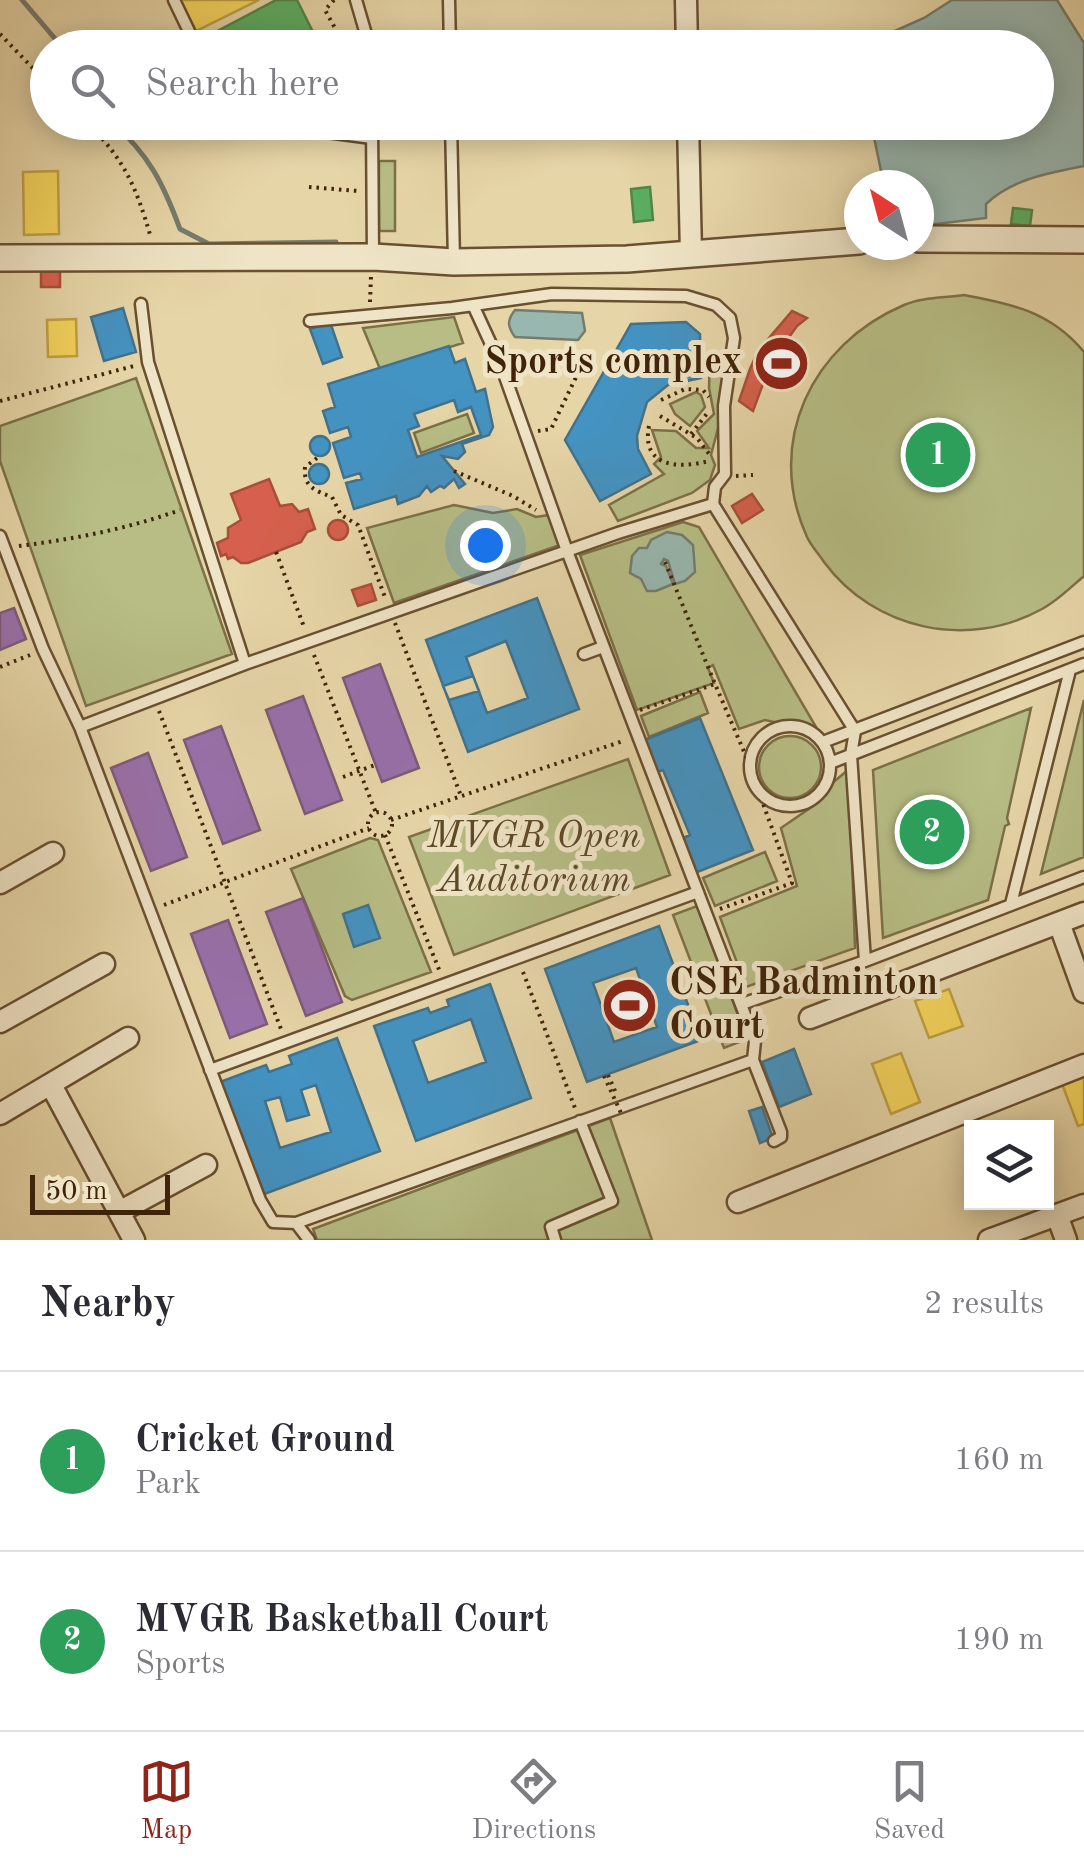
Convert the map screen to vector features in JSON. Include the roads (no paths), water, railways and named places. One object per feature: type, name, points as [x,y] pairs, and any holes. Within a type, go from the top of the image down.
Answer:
[{"type":"street","points":[[686,0],[687,30]]},
{"type":"street","points":[[688,140],[691,254]]},
{"type":"street","points":[[934,238],[1084,240]]},
{"type":"street","points":[[0,258],[372,257],[454,262],[627,259],[844,242]]},
{"type":"street","points":[[0,884],[53,854]]},
{"type":"street","points":[[810,1018],[1084,913]]},
{"type":"street","points":[[1059,923],[1084,992]]},
{"type":"street","points":[[0,1022],[104,964]]},
{"type":"street","points":[[0,1114],[128,1038]]},
{"type":"street","points":[[738,1202],[1084,1065]]},
{"type":"street","points":[[51,1085],[134,1240]]},
{"type":"street","points":[[119,1212],[206,1165]]},
{"type":"street","points":[[989,1240],[1084,1205]]},
{"type":"street","points":[[1058,1215],[1066,1240]]},
{"type":"lane","points":[[174,0],[188,30]]},
{"type":"lane","points":[[356,0],[365,30]]},
{"type":"lane","points":[[449,0],[450,30]]},
{"type":"lane","points":[[372,140],[372,257]]},
{"type":"lane","points":[[451,140],[454,262]]},
{"type":"lane","points":[[310,321],[552,294],[686,296],[716,304],[730,318],[734,338],[724,406],[724,474],[714,487],[714,504],[855,731],[852,755],[866,961]]},
{"type":"lane","points":[[141,304],[148,362],[245,664]]},
{"type":"lane","points":[[473,305],[502,368],[603,647],[742,1004],[755,1041],[753,1060],[781,1132],[781,1137],[774,1141]]},
{"type":"lane","points":[[80,727],[245,664],[714,504]]},
{"type":"lane","points":[[1,544],[80,727],[260,1200],[272,1222],[296,1223],[753,1060]]},
{"type":"lane","points":[[823,742],[1084,642]]},
{"type":"lane","points":[[584,654],[603,647]]},
{"type":"lane","points":[[830,763],[1084,664]]},
{"type":"lane","points":[[1011,904],[1070,670]]},
{"type":"lane","points":[[794,726],[815,734],[823,742],[830,763],[826,784],[819,794],[799,805],[777,804],[758,790],[750,757],[756,745],[773,730],[794,726]]},
{"type":"lane","points":[[742,1004],[1084,877]]},
{"type":"lane","points":[[210,1070],[698,892]]},
{"type":"lane","points":[[702,984],[729,973]]},
{"type":"lane","points":[[555,1240],[551,1227],[612,1201],[580,1121]]},
{"type":"lane","points":[[296,1223],[309,1240]]},
{"type":"water","points":[[952,0],[1057,0],[1084,43],[1084,166],[1007,188],[986,204],[986,218],[934,224],[934,170],[881,170],[875,140],[1054,140],[1054,30],[897,30]]},
{"type":"water","points":[[515,310],[582,313],[585,331],[578,340],[515,337],[509,323]]},
{"type":"water","points":[[667,532],[682,535],[693,545],[695,572],[675,584],[664,559],[661,564],[666,566],[673,584],[647,591],[641,579],[630,573],[632,556]]},
{"type":"waterway","points":[[22,0],[48,30]]},
{"type":"waterway","points":[[130,140],[154,171],[180,229],[209,244],[336,242]]},
{"type":"place","name":"Sports complex","points":[[781,363]]},
{"type":"place","name":"Cricket Ground","points":[[938,455]]},
{"type":"place","name":"MVGR Basketball Court","points":[[932,832]]},
{"type":"place","name":"CSE Badminton Court","points":[[630,1006]]},
{"type":"park label","name":"MVGR Open Auditorium","points":[[534,859]]}]
